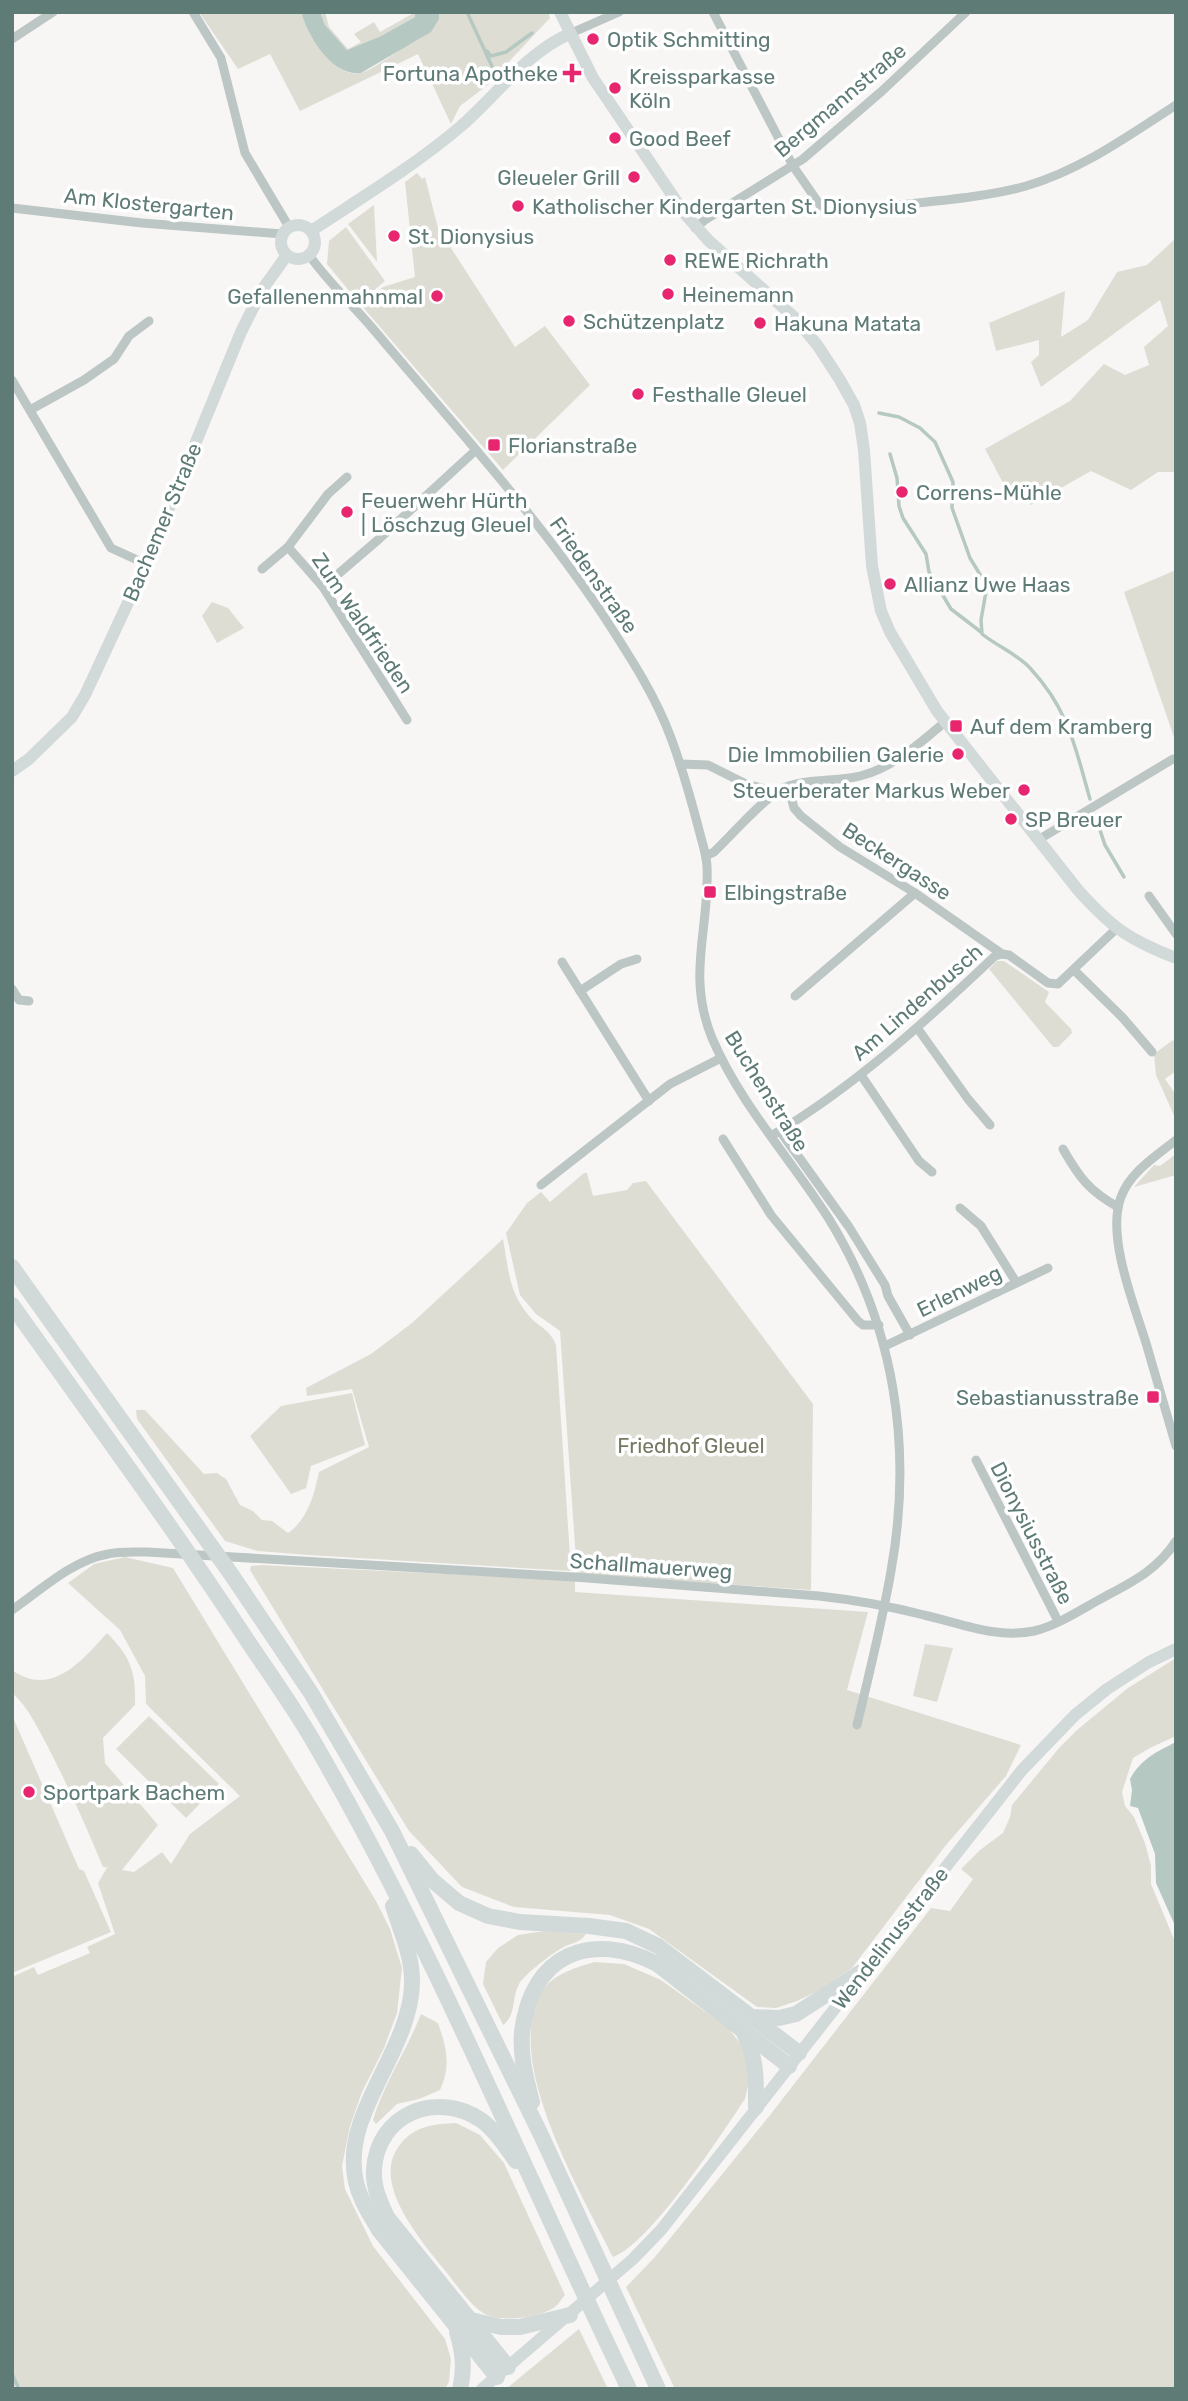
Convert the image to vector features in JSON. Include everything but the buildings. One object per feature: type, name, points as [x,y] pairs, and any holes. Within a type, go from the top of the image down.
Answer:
[{"type":"highway","points":[[12,1267],[231,1574],[311,1693],[392,1831],[541,2134],[658,2389]]},
{"type":"highway","points":[[12,1305],[202,1571],[312,1738],[377,1858],[467,2038],[629,2389]]},
{"type":"highway","points":[[392,1831],[432,1880],[458,1903],[488,1916],[626,1931],[658,1946],[794,2059]]},
{"type":"highway","points":[[377,1858],[410,1958],[412,1984],[409,2010],[401,2036],[363,2116],[353,2152],[355,2181],[363,2203],[379,2230],[454,2323],[503,2372]]},
{"type":"highway","points":[[541,2134],[523,2066],[522,2034],[527,2004],[540,1982],[552,1967],[571,1954],[591,1948],[615,1949],[637,1954],[747,2022],[796,2014],[869,1967]]},
{"type":"highway","points":[[747,2022],[756,2065],[756,2107]]},
{"type":"highway","points":[[503,2372],[471,2320],[387,2217],[377,2196],[374,2172],[376,2154],[385,2135],[402,2118],[418,2109],[437,2105],[459,2109],[482,2120],[536,2188]]},
{"type":"highway","points":[[471,2320],[501,2327],[520,2327],[570,2315]]},
{"type":"highway","points":[[454,2323],[463,2351],[460,2389]]},
{"type":"street","points":[[12,39],[53,12]]},
{"type":"street","points":[[192,12],[221,58],[245,153],[286,231],[282,247],[287,255],[297,259],[309,255],[315,242],[311,231],[300,225],[286,231]]},
{"type":"street","points":[[559,12],[593,78],[695,228],[795,318],[818,346],[854,405],[864,450],[872,566],[881,611],[906,660],[945,722],[1078,890],[1115,929],[1176,958]]},
{"type":"street","points":[[311,231],[403,170],[460,127],[542,48],[619,12]]},
{"type":"street","points":[[713,12],[793,166],[825,209],[840,211],[1025,186],[1106,151],[1176,105]]},
{"type":"street","name":"Bergmannstraße","points":[[695,228],[793,166],[882,91],[966,12]]},
{"type":"street","name":"Am Klostergarten","points":[[12,208],[142,223],[286,231]]},
{"type":"street","name":"Bachemer Straße","points":[[12,771],[29,759],[72,717],[96,674],[146,564],[241,332],[262,290],[287,255]]},
{"type":"street","name":"Friedenstraße","points":[[309,255],[476,450],[553,545],[627,652],[657,705],[680,764],[706,856]]},
{"type":"street","points":[[30,410],[84,380],[114,359],[129,336],[149,321]]},
{"type":"street","points":[[12,380],[111,548],[146,564]]},
{"type":"street","points":[[323,587],[476,450]]},
{"type":"street","name":"Zum Waldfrieden","points":[[262,569],[289,547],[328,494],[346,477]]},
{"type":"street","name":"Zum Waldfrieden","points":[[289,547],[323,587],[407,720]]},
{"type":"street","points":[[706,856],[714,852],[772,796],[788,786],[860,776],[878,770],[905,755],[945,722]]},
{"type":"street","points":[[1038,840],[1173,759]]},
{"type":"street","points":[[680,764],[708,765],[746,784],[762,788],[772,796]]},
{"type":"street","name":"Beckergasse","points":[[788,786],[794,808],[840,847],[915,892],[1002,954]]},
{"type":"street","name":"Buchenstraße","points":[[706,856],[706,891],[698,964],[705,1020],[721,1058],[849,1227],[885,1285],[888,1296],[910,1335]]},
{"type":"street","points":[[795,996],[915,892]]},
{"type":"street","points":[[1149,896],[1176,934]]},
{"type":"street","name":"Am Lindenbusch","points":[[776,1134],[861,1074],[918,1029],[995,956],[1009,955],[1053,985],[1058,984],[1115,929]]},
{"type":"street","points":[[580,990],[621,964],[637,959]]},
{"type":"street","points":[[562,962],[649,1101]]},
{"type":"street","points":[[1074,970],[1124,1018],[1152,1052]]},
{"type":"street","points":[[12,989],[19,1000],[29,1001]]},
{"type":"street","points":[[918,1029],[990,1125]]},
{"type":"street","points":[[541,1185],[679,1078],[721,1058]]},
{"type":"street","points":[[861,1074],[919,1161],[932,1172]]},
{"type":"street","name":"Buchenstraße","points":[[776,1134],[849,1254],[879,1325],[896,1402],[900,1456],[897,1527],[884,1606],[857,1725]]},
{"type":"street","points":[[723,1139],[787,1237],[858,1321],[863,1325],[879,1325]]},
{"type":"street","points":[[1176,1140],[1136,1173],[1121,1195],[1117,1230],[1122,1259],[1176,1446]]},
{"type":"street","points":[[1063,1150],[1090,1189],[1118,1207]]},
{"type":"street","points":[[960,1208],[981,1226],[1016,1282]]},
{"type":"street","name":"Erlenweg","points":[[885,1346],[1048,1268]]},
{"type":"street","name":"Dionysiusstraße","points":[[976,1460],[1058,1621]]},
{"type":"street","name":"Schallmauerweg","points":[[12,1610],[92,1558],[108,1554],[147,1552],[574,1577],[819,1596],[884,1606],[1004,1633],[1036,1630],[1058,1621],[1150,1571],[1167,1556],[1176,1541]]},
{"type":"street","name":"Wendelinusstraße","points":[[482,2389],[570,2315],[661,2230],[696,2189],[756,2107],[869,1967],[987,1813],[1048,1742],[1108,1689],[1149,1662],[1176,1649]]},
{"type":"green space","points":[[199,12],[301,12],[323,53],[341,69],[351,73],[371,69],[421,38],[433,26],[438,12],[548,12],[550,18],[502,69],[497,78],[460,106],[451,124],[418,54],[300,111],[270,54],[238,69]]},
{"type":"green space","points":[[320,12],[325,12],[329,27],[348,49],[361,42],[354,34],[374,22],[380,32],[412,12],[415,12],[415,17],[381,36],[347,50],[325,25]]},
{"type":"green space","points":[[417,173],[422,179],[425,177],[438,228],[515,347],[545,326],[590,385],[503,470],[361,305],[383,287],[415,277],[405,182]]},
{"type":"green space","points":[[374,205],[377,262],[348,224]]},
{"type":"green space","points":[[346,227],[385,281],[359,303],[327,264],[329,241]]},
{"type":"green space","points":[[1176,238],[1176,472],[1158,472],[1131,490],[1091,471],[1031,505],[1002,481],[985,449],[1070,401],[1104,364],[1125,375],[1149,365],[1144,347],[1168,326],[1160,300],[1041,387],[1031,362],[1039,355],[1039,340],[996,351],[989,323],[1065,291],[1061,337],[1088,320],[1117,272],[1147,265]]},
{"type":"green space","points":[[1176,570],[1176,743],[1124,592]]},
{"type":"green space","points":[[212,602],[228,608],[244,628],[217,643],[202,616]]},
{"type":"green space","points":[[997,961],[1004,961],[1049,992],[1045,1002],[1072,1033],[1058,1047],[1053,1047],[989,969]]},
{"type":"green space","points":[[1173,1040],[1176,1044],[1176,1071],[1165,1079],[1176,1095],[1176,1120],[1156,1075],[1154,1054]]},
{"type":"green space","points":[[1176,1154],[1176,1175],[1134,1187],[1154,1165],[1160,1166]]},
{"type":"green space","name":"Friedhof Gleuel","points":[[587,1173],[593,1196],[627,1190],[633,1183],[646,1181],[813,1404],[811,1590],[577,1574],[560,1331],[536,1314],[520,1295],[506,1233],[527,1203],[541,1192],[550,1202]]},
{"type":"green space","points":[[503,1239],[510,1280],[517,1298],[530,1317],[548,1332],[556,1345],[571,1571],[258,1551],[225,1541],[137,1419],[136,1410],[145,1410],[204,1474],[217,1473],[226,1479],[240,1505],[253,1511],[262,1520],[272,1521],[288,1533],[305,1514],[319,1472],[369,1447],[352,1389],[307,1396],[306,1388],[371,1354],[412,1323]]},
{"type":"green space","points":[[352,1393],[365,1445],[311,1466],[306,1488],[291,1494],[250,1436],[281,1406]]},
{"type":"green space","points":[[125,1557],[173,1568],[376,1901],[390,1929],[402,1968],[397,2013],[384,2048],[362,2092],[350,2126],[342,2166],[345,2189],[373,2246],[445,2339],[451,2359],[449,2382],[445,2389],[12,2389],[12,1977],[34,1967],[38,1975],[90,1953],[87,1947],[115,1934],[98,1883],[107,1868],[110,1868],[103,1867],[48,1747],[28,1711],[12,1693],[12,1670],[26,1678],[53,1678],[87,1655],[107,1633],[127,1658],[133,1674],[135,1705],[103,1738],[105,1763],[158,1825],[122,1870],[134,1872],[162,1852],[171,1864],[190,1834],[240,1796],[146,1704],[145,1676],[120,1630],[68,1583],[94,1564]]},
{"type":"green space","points":[[251,1566],[575,1580],[575,1592],[868,1612],[847,1690],[1021,1745],[1006,1776],[946,1845],[852,1968],[818,1991],[797,2001],[776,2008],[757,2007],[649,1929],[610,1915],[514,1907],[462,1887],[409,1831],[250,1570]]},
{"type":"green space","points":[[925,1644],[953,1648],[937,1702],[913,1696]]},
{"type":"green space","points":[[1176,1658],[1176,1736],[1133,1758],[1122,1792],[1125,1806],[1134,1817],[1145,1843],[1151,1866],[1151,1884],[1176,1944],[1176,2389],[675,2389],[626,2287],[655,2257],[770,2115],[931,1908],[950,1911],[973,1879],[961,1869],[1003,1833],[1012,1805],[1059,1748],[1128,1688]]},
{"type":"green space","name":"Sportpark Bachem","points":[[12,1715],[79,1869],[84,1871],[111,1932],[12,1973]]},
{"type":"green space","points":[[149,1716],[219,1784],[186,1818],[116,1749]]},
{"type":"green space","points":[[545,1931],[586,1934],[551,1955],[522,1980],[510,2016],[503,2025],[483,1984],[486,1962],[498,1948],[518,1935]]},
{"type":"green space","points":[[594,1962],[624,1964],[661,1980],[728,2028],[740,2043],[747,2058],[749,2081],[745,2099],[684,2187],[646,2232],[613,2257],[566,2164],[551,2127],[538,2090],[531,2054],[532,2021],[541,1993],[558,1976]]},
{"type":"green space","points":[[421,2014],[438,2023],[444,2041],[447,2065],[440,2090],[397,2104],[376,2124],[373,2120],[378,2106]]},
{"type":"green space","points":[[456,2123],[480,2135],[504,2163],[565,2295],[549,2311],[512,2318],[494,2317],[481,2312],[433,2256],[402,2210],[391,2177],[392,2161],[399,2146],[411,2134],[424,2127]]},
{"type":"green space","points":[[579,2329],[608,2389],[506,2389]]},
{"type":"shaded area","points":[[301,12],[320,12],[325,25],[347,50],[381,36],[415,17],[415,12],[439,13],[439,19],[431,32],[361,73],[350,73],[340,69],[323,53],[309,32]]},
{"type":"shaded area","points":[[1176,1742],[1176,1928],[1156,1883],[1155,1854],[1138,1808],[1130,1806],[1130,1779],[1144,1761]]},
{"type":"waterway","points":[[467,12],[496,75]]},
{"type":"waterway","points":[[487,51],[491,56],[506,52],[532,33]]},
{"type":"waterway","points":[[879,413],[899,417],[920,428],[935,442],[953,482],[952,508],[970,558],[987,586],[981,620],[982,634],[1025,663],[1054,699],[1069,730],[1090,799]]},
{"type":"waterway","points":[[890,454],[897,478],[899,506],[903,518],[926,554],[929,572],[951,609],[981,632]]},
{"type":"waterway","points":[[1095,815],[1105,845],[1124,877]]},
{"type":"waterway","points":[[12,2374],[19,2389]]},
{"type":"place","name":"Optik Schmitting","points":[[593,39]]},
{"type":"place","name":"Fortuna Apotheke","points":[[572,73]]},
{"type":"place","name":"Kreissparkasse Köln","points":[[615,88]]},
{"type":"place","name":"Good Beef","points":[[615,138]]},
{"type":"place","name":"Gleueler Grill","points":[[634,177]]},
{"type":"place","name":"Katholischer Kindergarten St. Dionysius","points":[[518,206]]},
{"type":"place","name":"St. Dionysius","points":[[394,236]]},
{"type":"place","name":"REWE Richrath","points":[[670,260]]},
{"type":"place","name":"Heinemann","points":[[668,294]]},
{"type":"place","name":"Gefallenenmahnmal","points":[[437,296]]},
{"type":"place","name":"Schützenplatz","points":[[569,321]]},
{"type":"place","name":"Hakuna Matata","points":[[760,323]]},
{"type":"place","name":"Festhalle Gleuel","points":[[638,394]]},
{"type":"place","name":"Florianstraße","points":[[494,445]]},
{"type":"place","name":"Correns-Mühle","points":[[902,492]]},
{"type":"place","name":"Feuerwehr Hürth | Löschzug Gleuel","points":[[347,512]]},
{"type":"place","name":"Allianz Uwe Haas","points":[[890,584]]},
{"type":"place","name":"Auf dem Kramberg","points":[[956,726]]},
{"type":"place","name":"Die Immobilien Galerie","points":[[958,754]]},
{"type":"place","name":"Steuerberater Markus Weber","points":[[1024,790]]},
{"type":"place","name":"SP Breuer","points":[[1011,819]]},
{"type":"place","name":"Elbingstraße","points":[[710,892]]},
{"type":"place","name":"Sebastianusstraße","points":[[1153,1397]]},
{"type":"place","name":"Sportpark Bachem","points":[[29,1792]]}]
